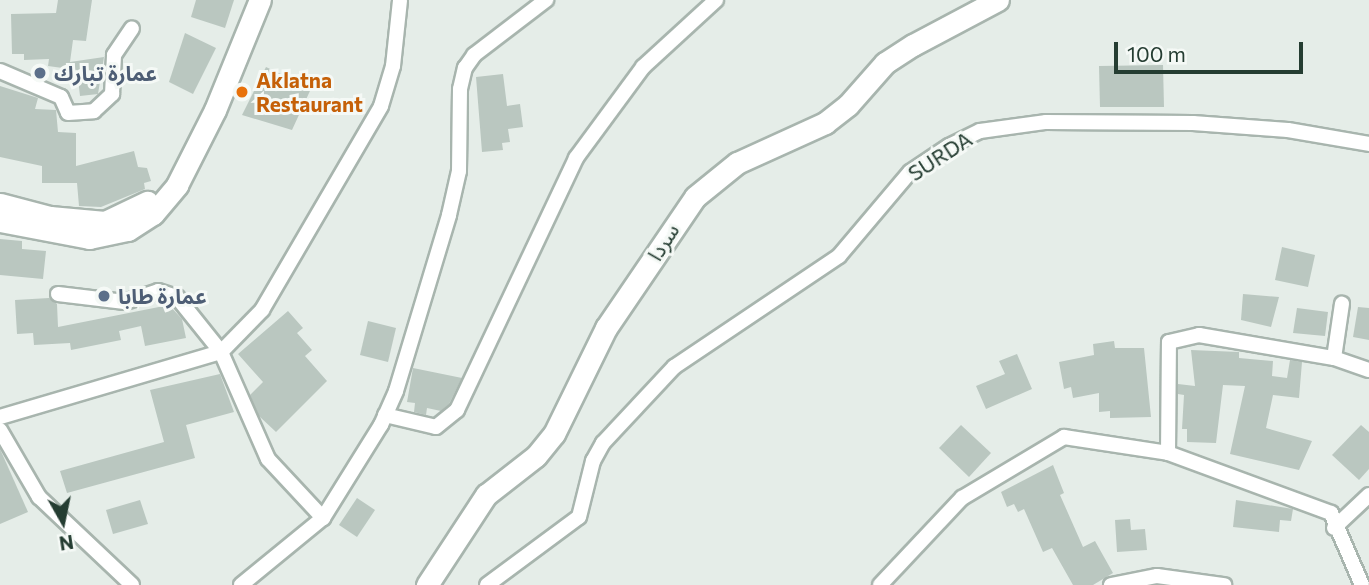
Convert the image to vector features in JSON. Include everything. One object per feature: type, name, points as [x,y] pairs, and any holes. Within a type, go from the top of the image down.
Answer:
[{"type":"street","points":[[0,204],[50,217],[105,222],[125,216],[147,202],[161,186],[209,108],[247,0]]},
{"type":"street","points":[[0,222],[77,239],[128,230],[153,214],[177,185],[209,108],[260,0]]},
{"type":"street","points":[[0,416],[221,352],[262,310],[381,106],[393,66],[400,0]]},
{"type":"street","points":[[241,585],[323,518],[385,415],[459,172],[460,89],[465,68],[474,55],[546,0]]},
{"type":"street","points":[[385,415],[436,427],[457,410],[576,158],[643,67],[716,0]]},
{"type":"street","name":"سردا","points":[[427,585],[486,495],[536,456],[554,434],[606,328],[695,197],[737,163],[825,123],[848,105],[885,63],[998,0]]},
{"type":"street","points":[[0,71],[61,97],[68,113],[94,111],[112,94],[114,55],[132,28]]},
{"type":"street","name":"SURDA","points":[[487,585],[579,517],[593,461],[603,443],[688,356],[839,256],[910,173],[980,131],[1016,123],[1193,122],[1288,130],[1369,144]]},
{"type":"street","points":[[58,294],[125,302],[169,291],[221,352],[268,459],[323,518]]},
{"type":"street","points":[[1334,358],[1342,304]]},
{"type":"street","points":[[1168,453],[1169,342],[1199,335],[1334,358],[1369,370]]},
{"type":"street","points":[[0,430],[39,497],[132,585]]},
{"type":"street","points":[[880,585],[962,498],[1064,437],[1168,453],[1331,513],[1334,528],[1362,585]]},
{"type":"street","points":[[1334,528],[1369,495]]},
{"type":"street","points":[[1111,585],[1157,576],[1224,585]]},
{"type":"building","points":[[58,0],[92,0],[86,41],[73,40],[70,62],[104,57],[98,94],[80,96],[77,70],[48,66],[49,59],[24,60],[24,54],[12,54],[11,14],[56,13]]},
{"type":"building","points":[[196,0],[234,0],[225,28],[191,17]]},
{"type":"building","points":[[185,33],[216,48],[193,94],[169,82]]},
{"type":"building","points":[[1163,65],[1164,107],[1100,107],[1099,66]]},
{"type":"building","points":[[266,67],[285,76],[297,79],[300,74],[315,80],[292,130],[242,115]]},
{"type":"building","points":[[503,74],[507,106],[520,104],[523,127],[508,129],[510,142],[502,143],[503,150],[482,152],[476,77]]},
{"type":"building","points":[[0,86],[38,98],[35,109],[56,110],[58,132],[76,133],[76,166],[134,151],[138,167],[147,168],[151,181],[144,183],[145,189],[101,207],[79,206],[77,183],[42,183],[42,166],[0,157]]},
{"type":"building","points":[[0,239],[22,241],[22,249],[46,251],[43,279],[0,275]]},
{"type":"building","points":[[1282,247],[1315,255],[1308,287],[1275,280]]},
{"type":"building","points":[[1243,294],[1279,297],[1271,327],[1241,320]]},
{"type":"building","points":[[49,298],[57,304],[58,327],[169,305],[182,319],[186,338],[145,346],[141,326],[119,331],[121,340],[71,350],[70,343],[34,345],[33,333],[17,334],[15,300]]},
{"type":"building","points":[[1358,307],[1369,308],[1369,340],[1353,337]]},
{"type":"building","points":[[1297,308],[1328,312],[1325,336],[1293,333]]},
{"type":"building","points":[[288,311],[303,328],[297,333],[312,350],[305,356],[327,381],[276,432],[259,416],[250,395],[263,382],[238,354]]},
{"type":"building","points":[[368,321],[396,328],[388,362],[360,355]]},
{"type":"building","points":[[1114,341],[1115,348],[1144,348],[1151,417],[1110,418],[1110,411],[1099,412],[1099,393],[1073,398],[1071,387],[1064,389],[1059,362],[1094,355],[1093,344]]},
{"type":"building","points":[[1191,350],[1239,352],[1239,358],[1273,361],[1272,376],[1287,378],[1290,360],[1302,362],[1299,398],[1273,395],[1266,428],[1312,441],[1299,470],[1230,454],[1245,386],[1223,385],[1216,443],[1187,442],[1187,429],[1182,429],[1184,395],[1178,394],[1178,384],[1195,386]]},
{"type":"building","points":[[1017,354],[1032,389],[986,409],[976,386],[1005,374],[999,361]]},
{"type":"building","points":[[413,368],[462,378],[449,404],[441,411],[427,408],[426,415],[414,412],[415,403],[407,402]]},
{"type":"building","points":[[220,374],[234,412],[186,425],[195,458],[67,493],[60,471],[164,442],[150,390]]},
{"type":"building","points":[[961,425],[991,453],[969,477],[939,448]]},
{"type":"building","points":[[1361,425],[1369,432],[1369,469],[1359,480],[1332,455]]},
{"type":"building","points":[[0,449],[28,512],[0,524]]},
{"type":"building","points":[[1053,465],[1064,493],[1060,495],[1083,547],[1095,541],[1113,573],[1093,585],[1073,585],[1052,548],[1043,552],[1024,509],[1018,512],[1014,504],[1007,507],[1001,492]]},
{"type":"building","points":[[357,498],[375,510],[357,537],[339,525]]},
{"type":"building","points":[[140,500],[148,524],[113,534],[106,510]]},
{"type":"building","points":[[1236,500],[1293,509],[1291,521],[1280,520],[1279,532],[1233,527]]},
{"type":"building","points":[[1130,519],[1131,530],[1145,529],[1147,550],[1117,552],[1115,520]]},
{"type":"place","name":"عمارة تبارك","points":[[40,73]]},
{"type":"place","name":"Aklatna Restaurant","points":[[242,92]]},
{"type":"place","name":"عمارة طابا","points":[[104,296]]}]
